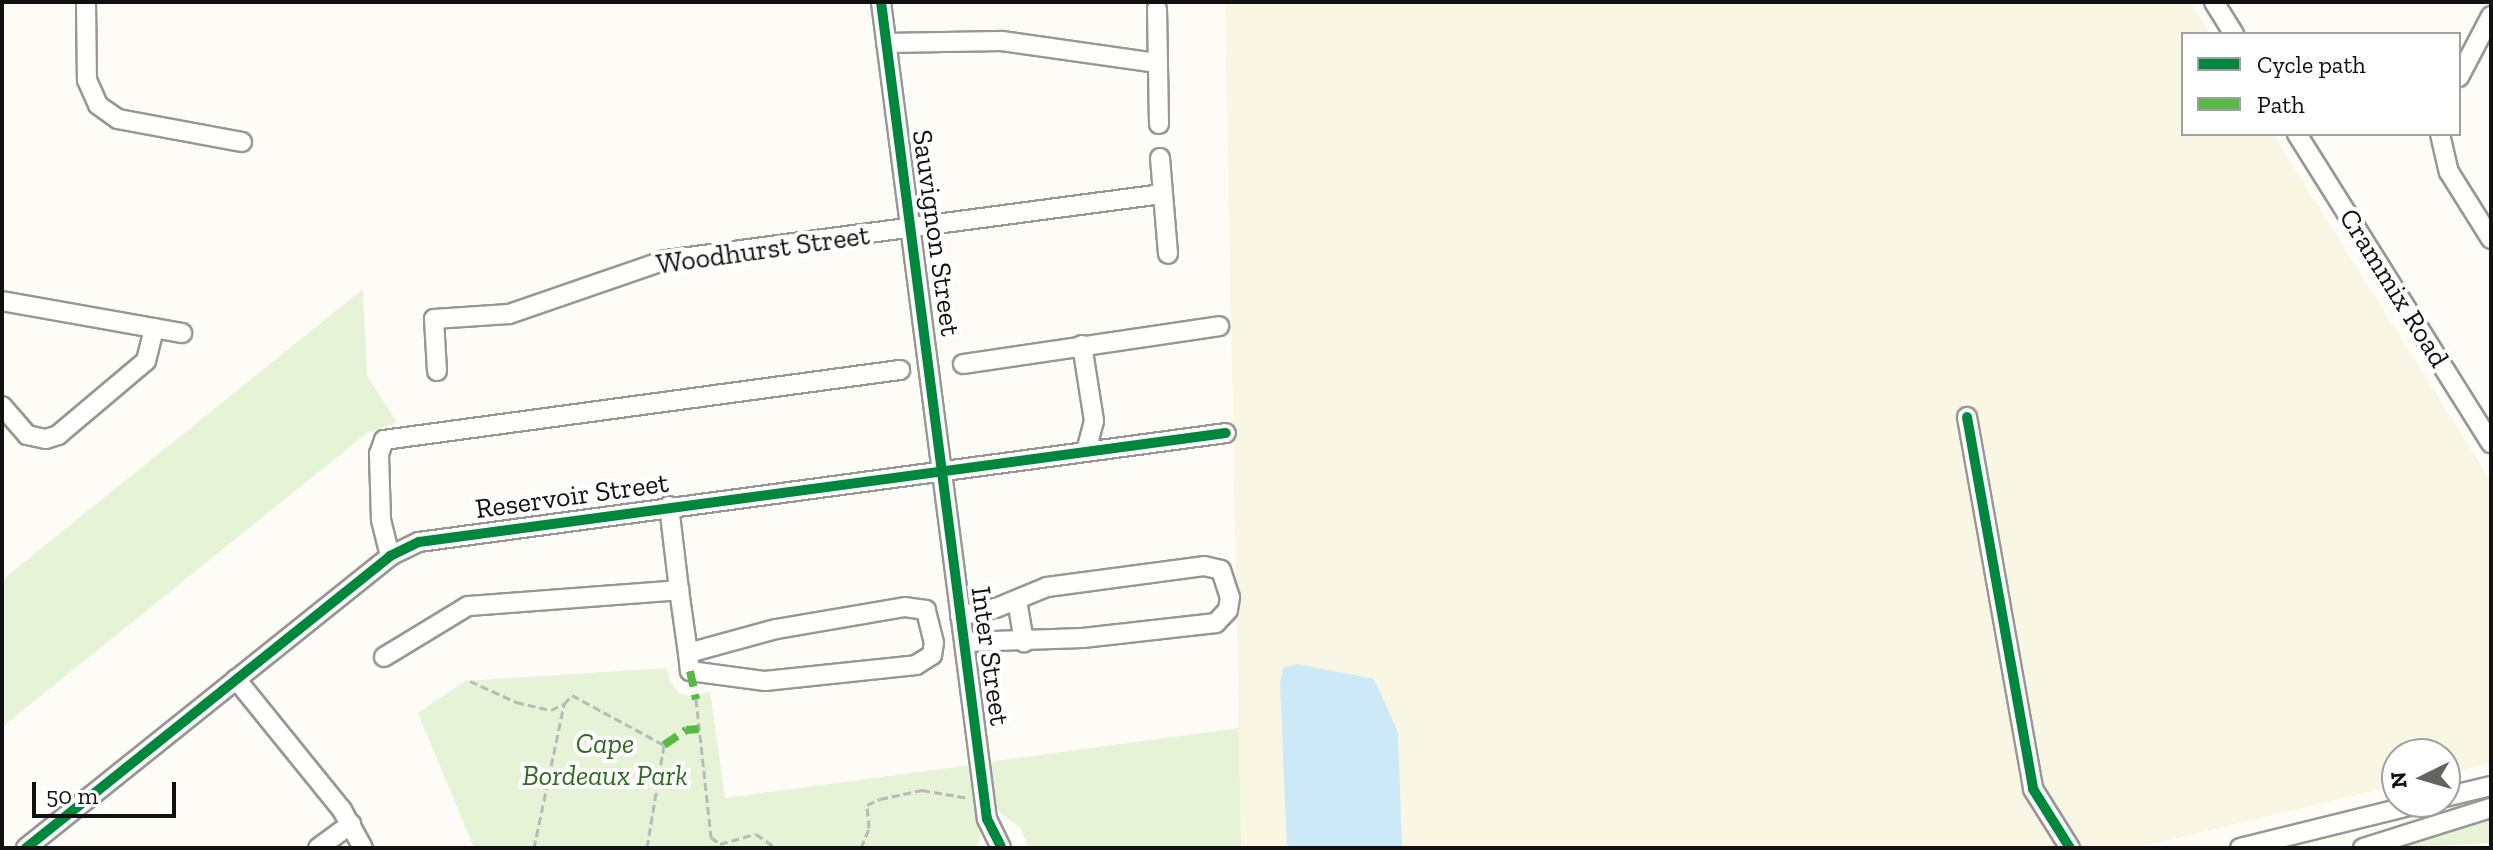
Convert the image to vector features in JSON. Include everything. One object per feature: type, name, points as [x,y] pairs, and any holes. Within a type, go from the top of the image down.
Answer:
[{"type":"street","points":[[86,2],[87,80],[98,105],[118,119],[242,142]]},
{"type":"street","name":"Sauvignon Street","points":[[881,2],[942,470]]},
{"type":"street","points":[[2214,2],[2233,32]]},
{"type":"street","points":[[1157,9],[1159,124]]},
{"type":"street","points":[[2461,73],[2491,16]]},
{"type":"street","points":[[886,43],[1031,43],[1157,63]]},
{"type":"street","name":"Crammix Road","points":[[2298,136],[2491,443]]},
{"type":"street","points":[[2440,136],[2449,172],[2491,239]]},
{"type":"street","points":[[1160,158],[1168,254]]},
{"type":"street","points":[[911,228],[1162,194]]},
{"type":"street","name":"Woodhurst Street","points":[[437,371],[434,319],[509,314],[666,260],[911,228]]},
{"type":"street","points":[[2,301],[182,333]]},
{"type":"street","points":[[963,364],[1219,326]]},
{"type":"street","points":[[2,406],[27,435],[52,438],[146,361],[154,328]]},
{"type":"street","points":[[1082,345],[1094,421],[1086,450]]},
{"type":"street","points":[[390,556],[381,519],[379,454],[384,440],[900,370]]},
{"type":"street","points":[[1967,417],[2033,789],[2070,848]]},
{"type":"street","name":"Reservoir Street","points":[[26,848],[390,556],[419,542],[1226,433]]},
{"type":"street","name":"Inter Street","points":[[942,470],[987,819],[1001,847]]},
{"type":"street","points":[[669,506],[689,662]]},
{"type":"street","points":[[960,616],[1017,600],[1047,587],[1204,566],[1221,570],[1230,597],[1228,610],[1216,623],[1024,642],[964,642]]},
{"type":"street","points":[[384,657],[468,606],[679,590]]},
{"type":"street","points":[[1017,600],[1024,642]]},
{"type":"street","points":[[917,606],[932,617],[932,655],[916,665],[765,681],[689,662],[776,629],[917,606]]},
{"type":"street","points":[[236,679],[351,824],[363,848]]},
{"type":"street","points":[[2461,793],[2491,786]]},
{"type":"street","points":[[2363,848],[2491,808]]},
{"type":"street","points":[[2240,848],[2381,813]]},
{"type":"street","points":[[318,848],[351,824]]},
{"type":"path","points":[[470,681],[516,702],[551,710],[576,695],[664,745],[647,848]]},
{"type":"path","points":[[696,699],[711,837],[720,846],[756,834],[776,848]]},
{"type":"path","points":[[534,848],[564,704]]},
{"type":"path","points":[[861,848],[869,828],[867,805],[880,799],[922,790],[970,798]]},
{"type":"shaded area","points":[[1225,2],[2190,2],[2209,32],[2181,32],[2181,136],[2274,136],[2491,481],[2491,763],[2461,770],[2461,738],[2381,738],[2381,789],[2136,848],[1241,848]]},
{"type":"green space","points":[[363,289],[367,376],[397,422],[367,433],[2,727],[2,580]]},
{"type":"green space","name":"Cape Bordeaux Park","points":[[667,668],[670,682],[680,694],[695,697],[710,691],[725,798],[971,765],[980,832],[977,848],[474,848],[418,713],[465,681]]},
{"type":"green space","points":[[1239,728],[1241,848],[1028,848],[1021,828],[996,810],[989,762]]},
{"type":"green space","points":[[2491,813],[2491,843],[2391,848]]},
{"type":"water","points":[[1297,664],[1374,679],[1398,732],[1402,848],[1287,848],[1280,683],[1283,668]]},
{"type":"marked path","points":[[690,671],[696,699]]},
{"type":"marked path","points":[[664,745],[686,730],[699,729]]},
{"type":"cycle path","points":[[881,2],[987,819],[1001,846]]},
{"type":"cycle path","points":[[1967,417],[2033,789],[2070,848]]},
{"type":"cycle path","points":[[26,848],[390,556],[419,542],[1226,433]]}]
